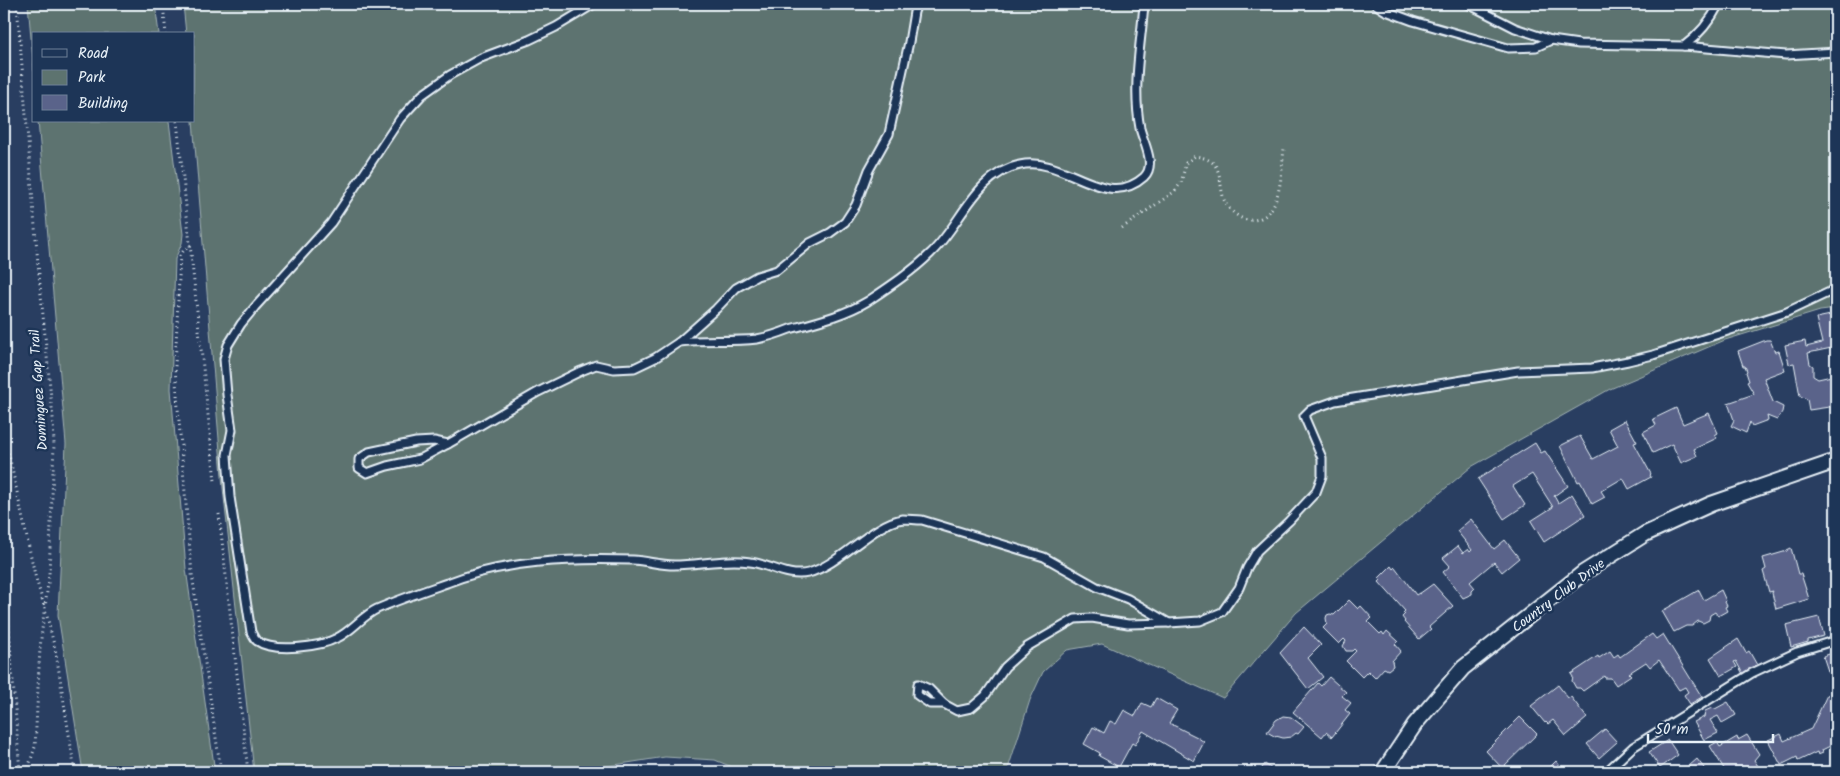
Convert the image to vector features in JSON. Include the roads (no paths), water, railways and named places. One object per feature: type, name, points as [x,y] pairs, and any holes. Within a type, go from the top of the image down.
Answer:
[{"type":"street","name":"Country Club Drive","points":[[1382,772],[1415,724],[1463,668],[1583,572],[1645,534],[1711,504],[1836,461]]},
{"type":"lane","points":[[594,4],[556,27],[529,40],[481,58],[450,75],[422,95],[400,119],[331,223],[250,313],[228,345],[224,359],[232,430],[227,455],[230,498],[251,632],[255,640],[268,646],[289,648],[317,645],[338,638],[376,610],[451,581],[492,568],[515,564],[597,559],[674,565],[749,562],[789,573],[808,573],[828,564],[883,527],[902,519],[922,520],[1044,558],[1169,623]]},
{"type":"lane","points":[[448,444],[434,441],[416,442],[369,452],[359,459],[359,468],[368,473],[387,466],[420,460],[448,444],[538,392],[596,365],[614,368],[634,368],[655,358],[678,342],[716,310],[736,288],[757,276],[777,270],[810,243],[830,234],[845,222],[856,205],[869,170],[889,134],[917,4]]},
{"type":"lane","points":[[678,342],[700,339],[759,339],[844,312],[867,301],[931,253],[952,229],[980,188],[997,174],[1019,165],[1040,163],[1065,171],[1096,186],[1112,190],[1127,187],[1145,176],[1150,163],[1140,127],[1136,83],[1144,4]]},
{"type":"lane","points":[[1375,4],[1386,12],[1413,21],[1508,48],[1536,47],[1551,40]]},
{"type":"lane","points":[[1468,4],[1516,28],[1551,40],[1579,44],[1684,46],[1786,55],[1836,52]]},
{"type":"lane","points":[[1684,46],[1699,34],[1712,18],[1719,4]]},
{"type":"lane","points":[[944,704],[957,711],[971,708],[985,696],[1005,667],[1027,647],[1075,619],[1092,618],[1128,624],[1169,623],[1200,621],[1222,612],[1239,588],[1247,568],[1257,551],[1316,492],[1322,476],[1322,458],[1304,416],[1310,410],[1335,401],[1518,371],[1592,368],[1628,361],[1653,355],[1787,312],[1836,289]]},
{"type":"lane","points":[[1606,772],[1633,747],[1752,673],[1797,652],[1836,640]]}]
